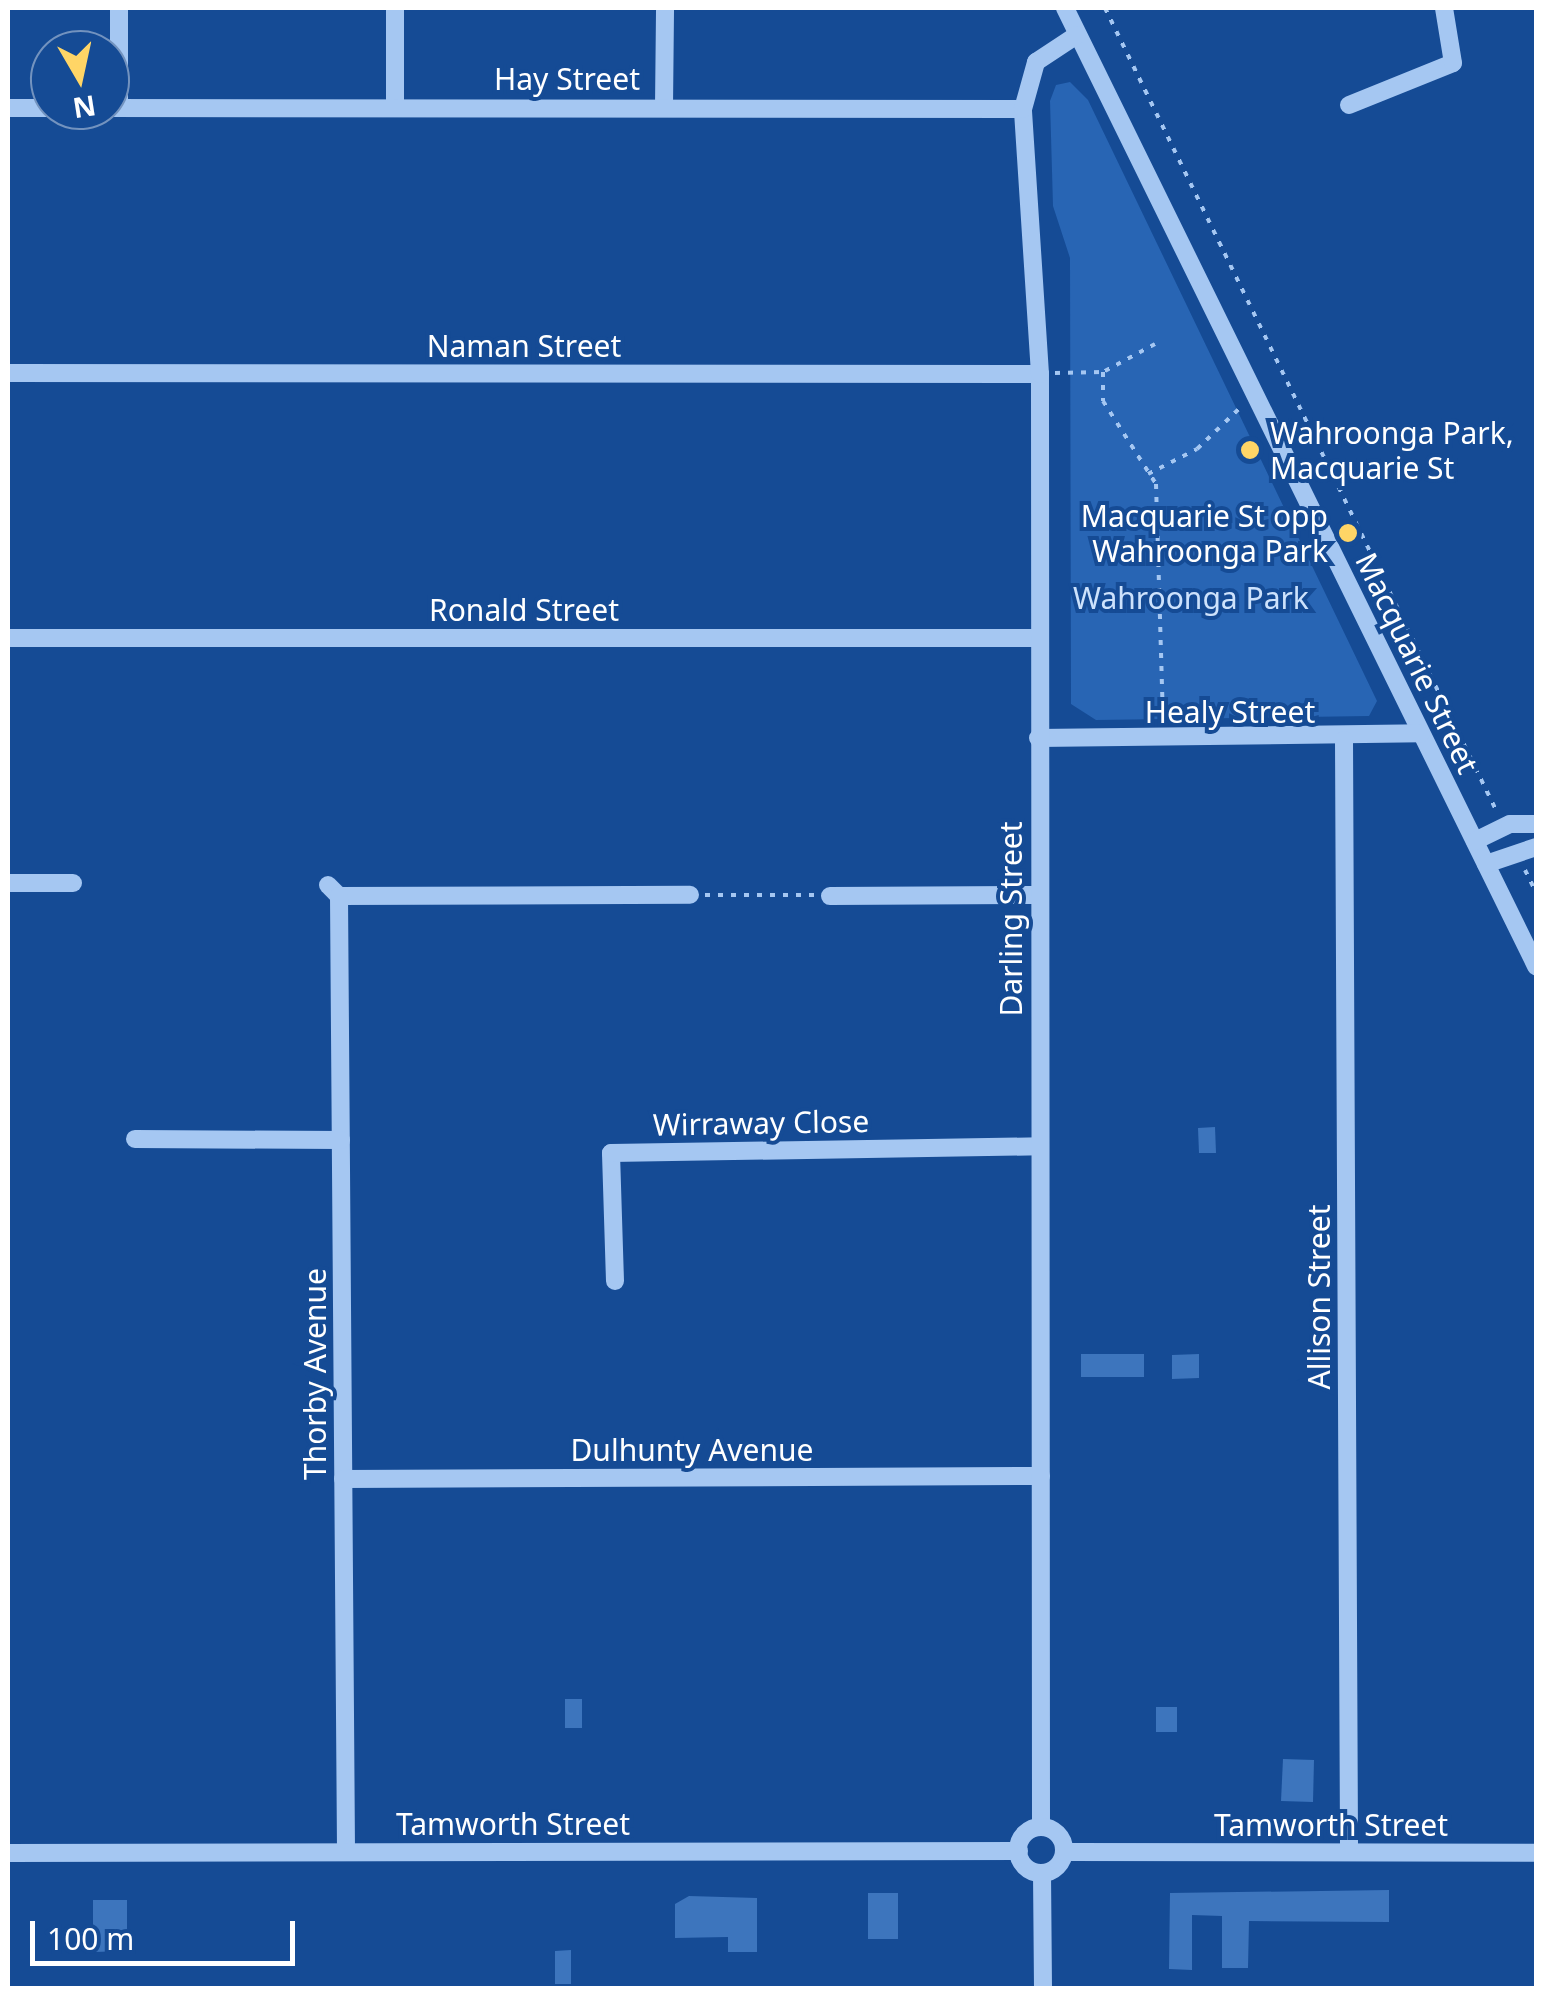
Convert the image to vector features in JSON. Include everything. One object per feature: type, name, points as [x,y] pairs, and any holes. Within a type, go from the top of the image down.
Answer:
[{"type":"street","points":[[395,8],[395,106]]},
{"type":"street","points":[[664,8],[664,107]]},
{"type":"street","name":"Macquarie Street","points":[[1064,8],[1536,966]]},
{"type":"street","points":[[1349,105],[1453,63],[1444,8]]},
{"type":"street","name":"Darling Street","points":[[1041,1828],[1040,374],[1023,108],[1036,62],[1077,35]]},
{"type":"street","name":"Hay Street","points":[[130,108],[1023,108]]},
{"type":"street","name":"Naman Street","points":[[8,373],[1040,374]]},
{"type":"street","name":"Ronald Street","points":[[8,638],[1040,638]]},
{"type":"street","name":"Healy Street","points":[[1038,738],[1344,740],[1421,733]]},
{"type":"street","name":"Allison Street","points":[[1344,740],[1349,1852]]},
{"type":"street","points":[[1475,841],[1504,827],[1536,824]]},
{"type":"street","points":[[1486,864],[1516,850],[1536,847]]},
{"type":"street","points":[[8,882],[73,883]]},
{"type":"street","name":"Thorby Avenue","points":[[346,1851],[341,1140],[334,891],[690,895]]},
{"type":"street","points":[[830,896],[1038,895]]},
{"type":"street","points":[[134,1139],[341,1140]]},
{"type":"street","name":"Wirraway Close","points":[[615,1281],[611,1153],[1040,1146]]},
{"type":"street","name":"Dulhunty Avenue","points":[[343,1479],[1041,1476]]},
{"type":"street","points":[[1042,1873],[1064,1852],[1055,1832],[1041,1828],[1019,1851],[1042,1873],[1042,1988]]},
{"type":"street","name":"Tamworth Street","points":[[8,1854],[1019,1851]]},
{"type":"street","name":"Tamworth Street","points":[[1064,1852],[1536,1854]]},
{"type":"path","points":[[1105,8],[1504,827]]},
{"type":"path","points":[[1040,374],[1102,372],[1155,344]]},
{"type":"path","points":[[1102,372],[1106,416],[1156,484],[1164,739]]},
{"type":"path","points":[[1148,474],[1198,449],[1208,430],[1255,397]]},
{"type":"path","points":[[1516,850],[1536,893]]},
{"type":"path","points":[[690,895],[830,896]]},
{"type":"green space","name":"Wahroonga Park","points":[[1070,82],[1088,100],[1377,701],[1369,716],[1096,720],[1071,704],[1070,258],[1053,206],[1050,101],[1056,85]]},
{"type":"building","points":[[1215,1127],[1216,1153],[1199,1153],[1198,1128]]},
{"type":"building","points":[[1081,1354],[1144,1354],[1144,1377],[1081,1377]]},
{"type":"building","points":[[1199,1354],[1199,1378],[1172,1379],[1172,1355]]},
{"type":"building","points":[[565,1699],[582,1699],[582,1728],[565,1728]]},
{"type":"building","points":[[1156,1707],[1177,1707],[1177,1732],[1156,1732]]},
{"type":"building","points":[[1283,1759],[1314,1760],[1313,1802],[1281,1801]]},
{"type":"building","points":[[1389,1890],[1389,1922],[1249,1921],[1248,1968],[1222,1968],[1222,1916],[1192,1915],[1192,1970],[1169,1969],[1170,1893]]},
{"type":"building","points":[[868,1893],[898,1893],[898,1939],[868,1939]]},
{"type":"building","points":[[689,1896],[757,1898],[757,1952],[728,1952],[728,1937],[675,1938],[675,1904]]},
{"type":"building","points":[[93,1900],[127,1900],[127,1951],[93,1952]]},
{"type":"building","points":[[571,1950],[571,1984],[555,1984],[555,1951]]},
{"type":"place","name":"Wahroonga Park, Macquarie St","points":[[1250,450]]},
{"type":"place","name":"Macquarie St opp Wahroonga Park","points":[[1348,533]]}]
